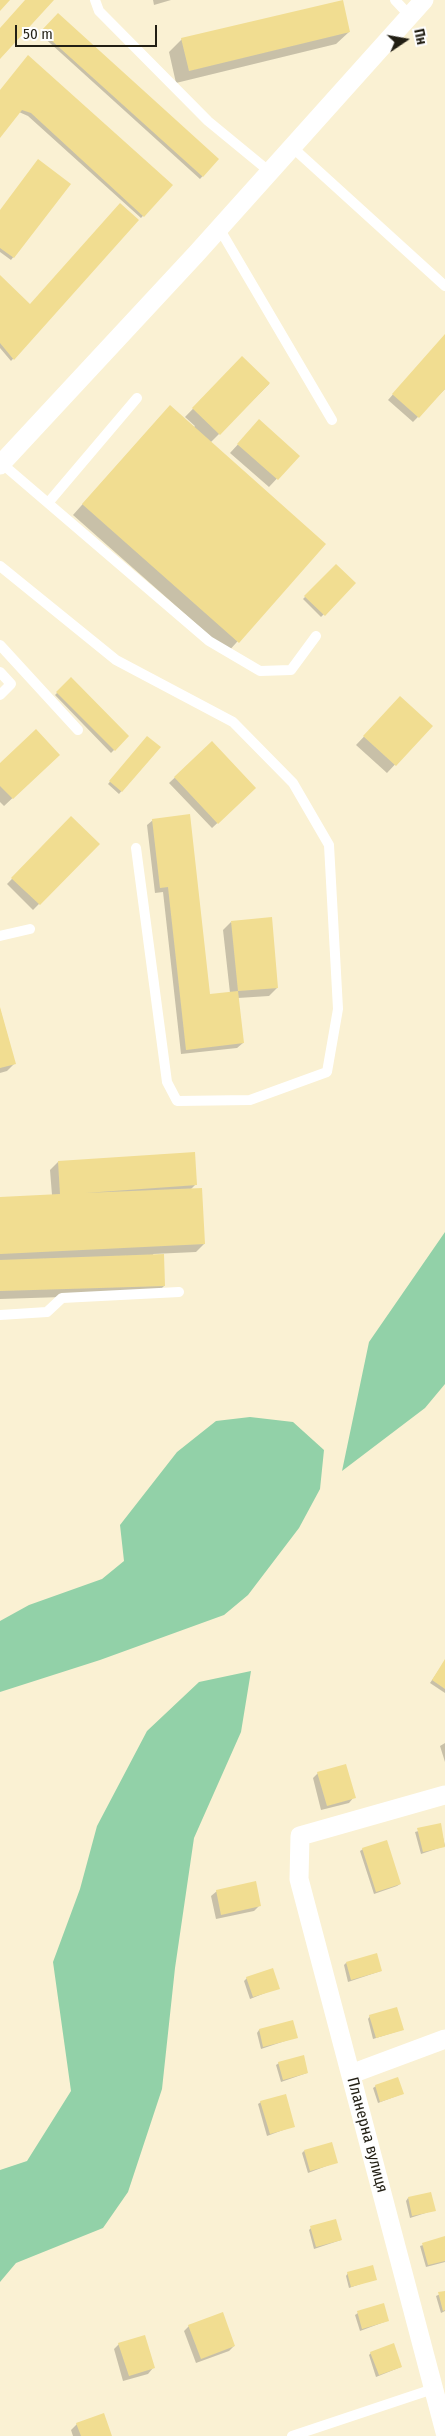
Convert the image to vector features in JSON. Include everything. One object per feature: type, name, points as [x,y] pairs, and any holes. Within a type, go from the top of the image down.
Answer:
[{"type":"street","points":[[1,463],[219,228],[424,0]]},
{"type":"street","name":"Планерна вулиця","points":[[445,1795],[300,1836],[299,1879],[445,2432]]},
{"type":"street","points":[[351,2074],[445,2039]]},
{"type":"lane","points":[[95,0],[99,11],[208,121],[270,172]]},
{"type":"lane","points":[[395,0],[410,16]]},
{"type":"lane","points":[[292,147],[445,286]]},
{"type":"lane","points":[[219,228],[332,420]]},
{"type":"lane","points":[[48,503],[137,398]]},
{"type":"lane","points":[[1,463],[209,642],[260,671],[291,670],[316,636]]},
{"type":"lane","points":[[0,566],[116,660],[234,722],[293,783],[329,845],[338,1008],[327,1072],[250,1100],[177,1102],[167,1082],[136,848]]},
{"type":"lane","points":[[0,645],[78,730]]},
{"type":"lane","points":[[0,672],[11,684],[0,695]]},
{"type":"lane","points":[[0,936],[30,929]]},
{"type":"lane","points":[[0,1315],[47,1312],[62,1298],[179,1292]]},
{"type":"lane","points":[[292,2436],[433,2389]]},
{"type":"green space","points":[[445,1232],[445,1384],[425,1408],[342,1471],[369,1342]]},
{"type":"green space","points":[[250,1417],[293,1422],[324,1450],[320,1489],[299,1528],[248,1595],[224,1615],[100,1660],[0,1692],[0,1621],[29,1605],[102,1579],[124,1561],[120,1525],[177,1452],[216,1421]]},
{"type":"green space","points":[[251,1671],[241,1732],[194,1838],[175,1968],[162,2089],[128,2192],[103,2228],[16,2263],[0,2282],[0,2170],[27,2161],[71,2091],[53,1962],[80,1889],[97,1826],[147,1731],[199,1682]]},
{"type":"building","points":[[0,0],[10,0],[0,11]]},
{"type":"building","points":[[25,0],[54,0],[0,59],[0,28]]},
{"type":"building","points":[[343,0],[350,32],[189,71],[181,38]]},
{"type":"building","points":[[58,13],[219,159],[203,177],[41,31]]},
{"type":"building","points":[[28,55],[173,185],[144,217],[31,113],[22,110],[0,138],[0,90]]},
{"type":"building","points":[[38,159],[71,184],[14,258],[0,248],[0,210]]},
{"type":"building","points":[[120,203],[139,220],[14,360],[0,343],[0,275],[30,304]]},
{"type":"building","points":[[445,334],[445,389],[419,418],[392,394]]},
{"type":"building","points":[[242,356],[270,383],[220,435],[192,408]]},
{"type":"building","points":[[170,405],[326,544],[239,643],[82,504]]},
{"type":"building","points":[[259,419],[300,456],[278,480],[237,444]]},
{"type":"building","points":[[336,564],[356,583],[325,616],[304,596]]},
{"type":"building","points":[[71,677],[129,736],[115,751],[56,692]]},
{"type":"building","points":[[400,696],[433,726],[396,766],[363,736]]},
{"type":"building","points":[[36,729],[60,755],[13,799],[0,786],[0,763]]},
{"type":"building","points":[[147,736],[161,747],[122,792],[109,781]]},
{"type":"building","points":[[212,741],[256,788],[218,824],[174,777]]},
{"type":"building","points":[[190,814],[210,994],[238,991],[244,1043],[186,1050],[168,887],[160,888],[152,819]]},
{"type":"building","points":[[71,816],[100,844],[40,905],[11,878]]},
{"type":"building","points":[[272,917],[278,988],[238,991],[231,921]]},
{"type":"building","points":[[0,1007],[16,1064],[0,1068]]},
{"type":"building","points":[[195,1152],[197,1185],[85,1193],[202,1188],[205,1244],[0,1254],[0,1197],[60,1194],[58,1161]]},
{"type":"building","points":[[164,1254],[165,1286],[0,1291],[0,1260]]},
{"type":"building","points":[[445,1659],[445,1689],[432,1680]]},
{"type":"building","points":[[346,1764],[356,1798],[327,1806],[317,1772]]},
{"type":"building","points":[[441,1823],[445,1847],[423,1852],[417,1828]]},
{"type":"building","points":[[387,1840],[401,1884],[376,1892],[362,1848]]},
{"type":"building","points":[[256,1881],[261,1906],[221,1915],[216,1890]]},
{"type":"building","points":[[377,1953],[382,1971],[351,1980],[346,1962]]},
{"type":"building","points":[[273,1968],[280,1989],[253,1997],[246,1977]]},
{"type":"building","points":[[397,2007],[404,2030],[376,2038],[369,2015]]},
{"type":"building","points":[[293,2020],[298,2038],[263,2047],[259,2029]]},
{"type":"building","points":[[304,2055],[308,2073],[283,2080],[278,2062]]},
{"type":"building","points":[[398,2077],[404,2094],[380,2102],[375,2085]]},
{"type":"building","points":[[286,2094],[295,2127],[270,2134],[260,2101]]},
{"type":"building","points":[[332,2142],[338,2163],[310,2171],[304,2150]]},
{"type":"building","points":[[431,2192],[436,2211],[412,2216],[408,2197]]},
{"type":"building","points":[[336,2219],[342,2240],[316,2247],[310,2226]]},
{"type":"building","points":[[445,2236],[445,2261],[428,2265],[422,2243]]},
{"type":"building","points":[[373,2265],[377,2280],[351,2287],[347,2272]]},
{"type":"building","points":[[445,2291],[445,2310],[443,2311],[438,2292]]},
{"type":"building","points":[[384,2303],[389,2321],[362,2329],[357,2311]]},
{"type":"building","points":[[223,2312],[235,2346],[201,2359],[188,2325]]},
{"type":"building","points":[[145,2335],[155,2368],[129,2376],[118,2343]]},
{"type":"building","points":[[394,2343],[402,2367],[379,2375],[370,2352]]},
{"type":"building","points":[[104,2413],[112,2436],[81,2436],[76,2423]]}]
